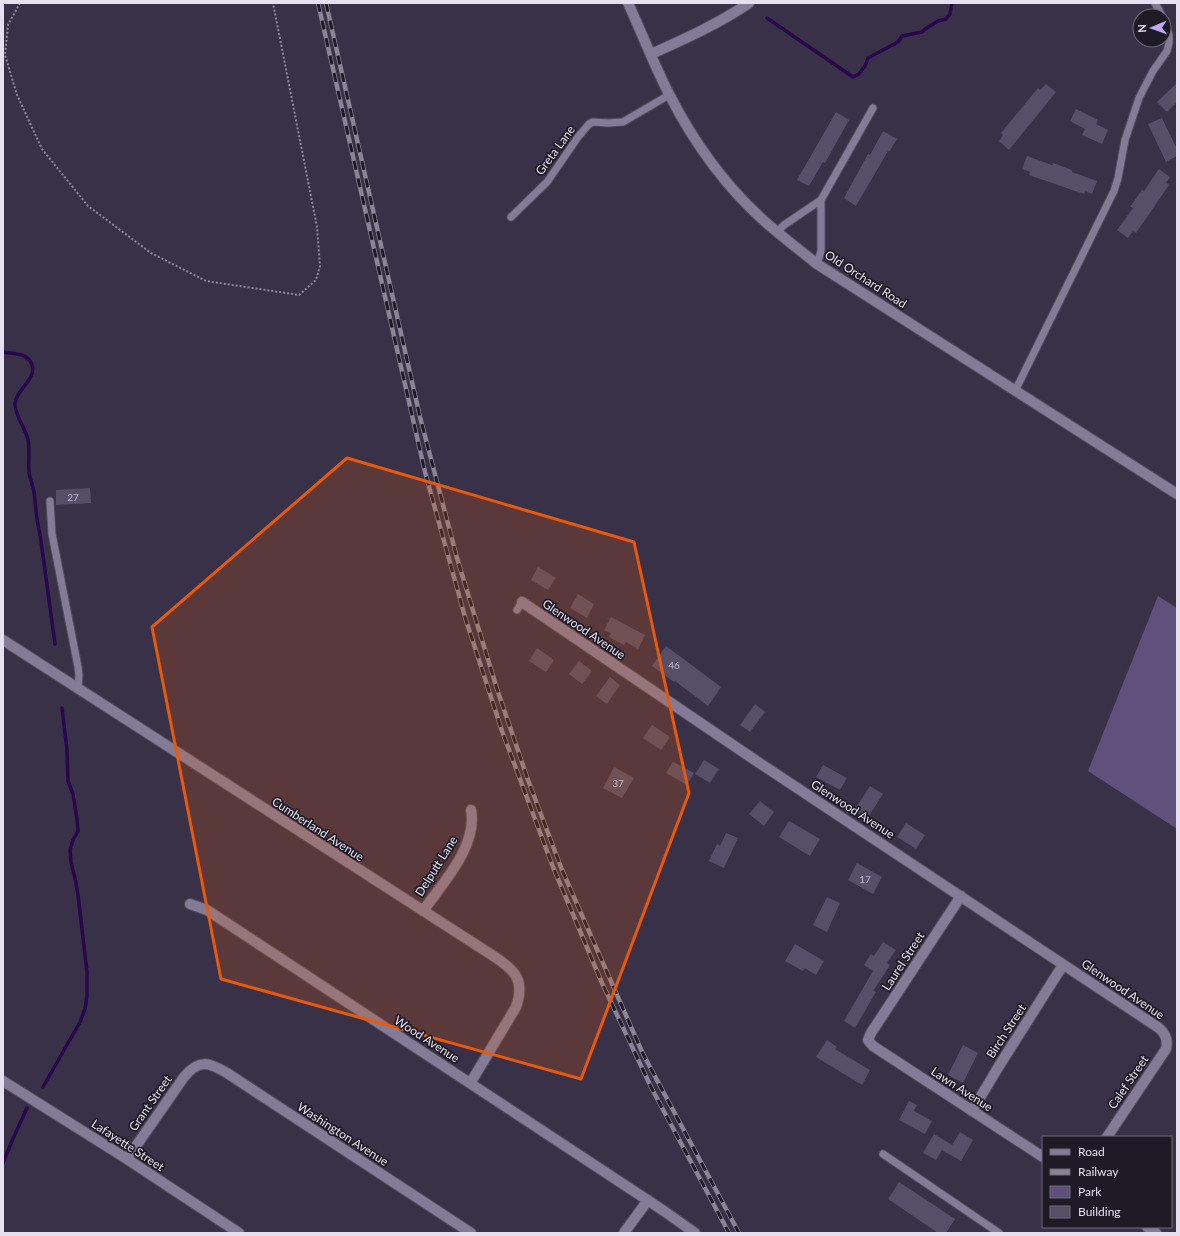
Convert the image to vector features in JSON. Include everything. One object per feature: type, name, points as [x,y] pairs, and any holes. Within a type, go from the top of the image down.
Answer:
[{"type":"street","name":"Old Orchard Road","points":[[628,3],[669,95],[686,126],[712,163],[747,204],[777,232],[817,264],[1177,494]]},
{"type":"street","points":[[651,54],[702,31],[749,3]]},
{"type":"street","name":"Glenwood Avenue","points":[[519,606],[752,758],[1159,1028],[1167,1040]]},
{"type":"street","name":"Cumberland Avenue","points":[[3,640],[505,964],[515,974],[520,984],[520,994],[514,1012],[471,1082]]},
{"type":"street","name":"Delputt Lane","points":[[423,911],[462,855],[471,832],[471,810]]},
{"type":"street","name":"Laurel Street","points":[[868,1040],[871,1033],[961,896]]},
{"type":"street","name":"Wood Avenue","points":[[190,904],[207,910],[471,1082],[695,1233]]},
{"type":"street","name":"Birch Street","points":[[972,1111],[1063,965]]},
{"type":"street","name":"Lawn Avenue","points":[[868,1040],[873,1046],[1042,1155]]},
{"type":"street","name":"Calef Street","points":[[1108,1136],[1164,1052],[1167,1046],[1167,1040]]},
{"type":"street","name":"Grant Street","points":[[127,1159],[178,1085],[188,1072],[199,1064]]},
{"type":"street","name":"Washington Avenue","points":[[199,1064],[208,1064],[227,1073],[471,1233]]},
{"type":"street","name":"Lafayette Street","points":[[3,1081],[127,1159],[239,1233]]},
{"type":"street","points":[[624,1233],[648,1200]]},
{"type":"lane","points":[[1015,391],[1108,203],[1118,178],[1124,140],[1136,106],[1146,84],[1167,52],[1168,48]]},
{"type":"lane","name":"Greta Lane","points":[[511,218],[547,182],[581,133],[589,124],[593,122],[608,124],[623,122],[669,95]]},
{"type":"lane","points":[[777,232],[784,225],[821,200],[873,108]]},
{"type":"lane","points":[[817,264],[821,251],[821,200]]},
{"type":"lane","points":[[50,500],[52,534],[79,671],[78,689]]},
{"type":"lane","points":[[883,1154],[999,1233]]},
{"type":"path","points":[[20,3],[8,25],[5,54],[17,95],[42,149],[88,206],[151,253],[206,281],[300,295],[316,280],[320,266],[317,227],[273,3]]},
{"type":"highlighted area","points":[[347,458],[634,542],[689,793],[581,1079],[221,979],[152,627]]},
{"type":"green space","points":[[1158,596],[1177,608],[1177,829],[1088,771]]},
{"type":"building","points":[[1177,83],[1177,102],[1167,112],[1157,102]]},
{"type":"building","points":[[1046,84],[1056,92],[1009,150],[999,141],[1003,135],[1001,133],[1038,88],[1040,90]]},
{"type":"building","points":[[1076,109],[1098,120],[1096,124],[1108,130],[1102,144],[1082,135],[1085,129],[1070,121]]},
{"type":"building","points":[[836,112],[849,120],[825,163],[823,162],[809,186],[797,180]]},
{"type":"building","points":[[1162,118],[1177,149],[1177,156],[1166,162],[1148,124]]},
{"type":"building","points":[[883,131],[897,139],[889,152],[888,151],[856,206],[844,198],[868,154],[870,155]]},
{"type":"building","points":[[1027,156],[1052,165],[1053,163],[1097,181],[1092,194],[1085,191],[1084,194],[1029,175],[1030,172],[1022,169]]},
{"type":"building","points":[[1159,169],[1170,177],[1166,183],[1169,185],[1136,233],[1133,231],[1128,238],[1117,230],[1133,208],[1130,207],[1142,190],[1144,191]]},
{"type":"building","points":[[90,488],[91,503],[56,505],[56,490]]},
{"type":"building","points":[[538,567],[556,578],[548,590],[531,580]]},
{"type":"building","points":[[578,594],[594,604],[587,618],[570,608]]},
{"type":"building","points":[[611,617],[645,635],[638,649],[626,642],[624,645],[609,637],[611,633],[604,630]]},
{"type":"building","points":[[666,646],[721,687],[708,706],[652,666]]},
{"type":"building","points":[[537,648],[554,660],[546,672],[529,661]]},
{"type":"building","points":[[579,661],[592,671],[582,684],[569,674]]},
{"type":"building","points":[[610,677],[620,685],[607,704],[596,696]]},
{"type":"building","points":[[755,704],[765,712],[750,732],[740,725]]},
{"type":"building","points":[[652,725],[670,737],[661,750],[643,738]]},
{"type":"building","points":[[704,760],[719,769],[710,783],[695,774]]},
{"type":"building","points":[[673,762],[694,773],[687,785],[666,773]]},
{"type":"building","points":[[823,765],[847,778],[840,790],[816,777]]},
{"type":"building","points":[[614,767],[634,778],[622,798],[603,788]]},
{"type":"building","points":[[870,786],[883,794],[867,819],[854,811]]},
{"type":"building","points":[[760,801],[774,812],[764,826],[749,814]]},
{"type":"building","points":[[789,821],[820,839],[810,856],[779,837]]},
{"type":"building","points":[[906,823],[925,835],[916,849],[897,837]]},
{"type":"building","points":[[726,833],[738,838],[724,868],[709,861],[717,844],[720,846]]},
{"type":"building","points":[[857,863],[882,877],[873,894],[848,880]]},
{"type":"building","points":[[827,897],[840,903],[827,932],[813,925]]},
{"type":"building","points":[[883,942],[896,950],[887,963],[890,965],[873,991],[876,992],[855,1028],[844,1021],[873,971],[864,965],[871,954],[874,956]]},
{"type":"building","points":[[795,944],[824,961],[816,975],[805,968],[803,971],[785,961]]},
{"type":"building","points":[[827,1040],[837,1047],[835,1049],[870,1070],[862,1085],[816,1057]]},
{"type":"building","points":[[963,1045],[978,1053],[963,1083],[948,1075]]},
{"type":"building","points":[[909,1101],[917,1105],[914,1111],[932,1121],[925,1134],[899,1120]]},
{"type":"building","points":[[960,1132],[973,1140],[961,1161],[942,1150],[936,1160],[923,1153],[934,1134],[952,1145]]},
{"type":"building","points":[[899,1182],[955,1219],[946,1233],[938,1233],[888,1199]]},
{"type":"waterway","points":[[767,18],[853,77],[859,74],[865,66],[868,58],[898,42],[902,36],[922,32],[938,21],[946,19],[950,14],[952,3]]},
{"type":"waterway","points":[[3,352],[24,356],[30,361],[33,370],[29,380],[16,398],[15,407],[28,440],[29,474],[34,492],[55,644]]},
{"type":"waterway","points":[[43,1087],[80,1022],[85,1009],[87,995],[87,972],[78,895],[70,850],[78,831],[77,819],[73,794],[68,781],[67,750],[62,708]]},
{"type":"waterway","points":[[3,1163],[27,1108]]},
{"type":"railway","points":[[318,3],[425,472],[465,617],[502,731],[553,867],[602,983],[652,1089],[729,1233]]},
{"type":"railway","points":[[326,3],[420,417],[457,558],[497,689],[528,780],[562,870],[643,1054],[739,1233]]}]
